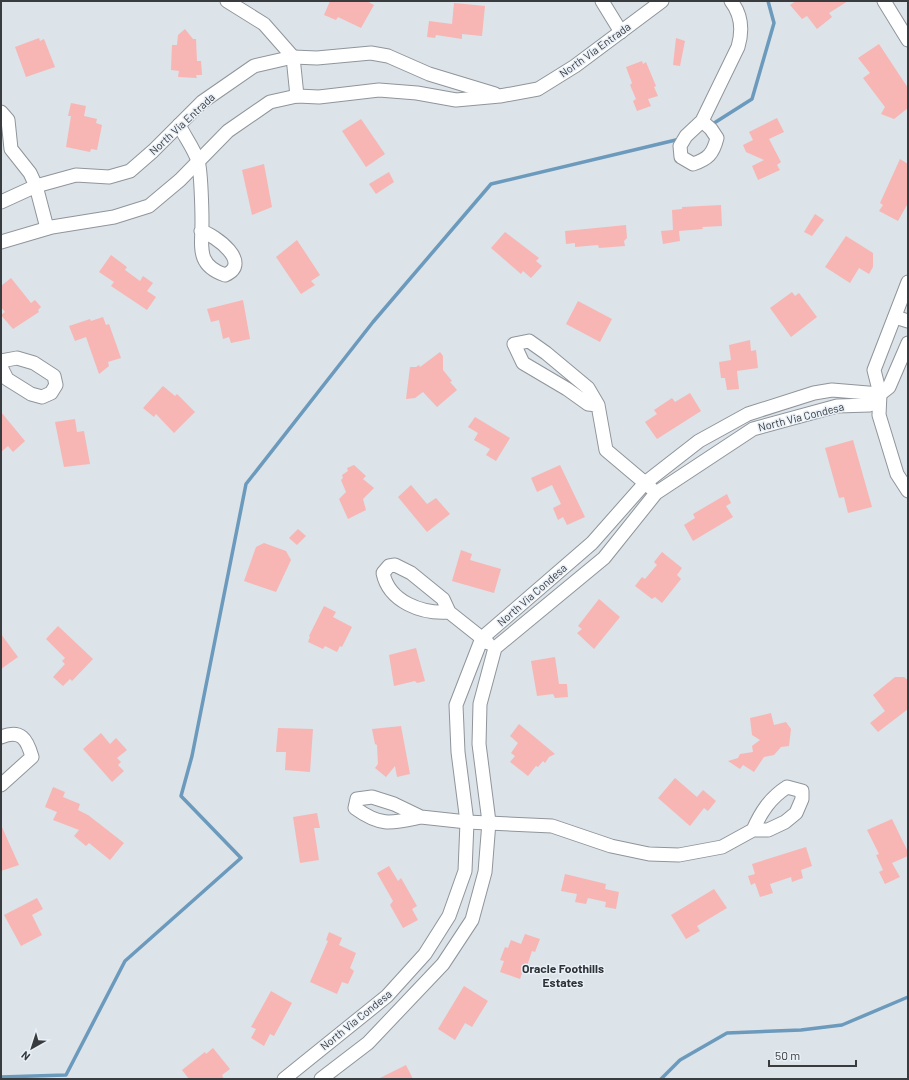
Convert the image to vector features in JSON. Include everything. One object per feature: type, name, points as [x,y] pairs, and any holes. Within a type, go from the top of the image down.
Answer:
[{"type":"street","points":[[227,1],[264,24],[293,57],[297,96]]},
{"type":"street","points":[[602,1],[620,32]]},
{"type":"street","name":"North Via Entrada","points":[[1,242],[47,228],[114,217],[149,206],[180,180],[228,132],[270,102],[297,96],[319,97],[379,90],[417,93],[456,100],[500,96],[538,89],[575,66],[662,1]]},
{"type":"street","points":[[702,121],[738,47],[742,35],[738,11],[731,1]]},
{"type":"street","points":[[884,1],[908,40]]},
{"type":"street","name":"North Via Entrada","points":[[1,202],[36,186],[76,175],[109,177],[130,171],[202,102],[254,66],[293,57],[317,58],[372,52],[388,56],[430,74],[500,96]]},
{"type":"street","points":[[1,112],[8,120],[6,148],[30,173],[36,186],[47,228]]},
{"type":"street","points":[[179,125],[198,161],[202,223],[201,231]]},
{"type":"street","points":[[908,282],[874,370],[880,394],[879,415],[897,474],[908,491]]},
{"type":"street","points":[[895,317],[908,322]]},
{"type":"street","points":[[598,405],[588,404],[523,364],[514,344],[528,341],[588,388],[598,405],[606,450],[656,493]]},
{"type":"street","points":[[880,394],[889,388],[908,343]]},
{"type":"street","points":[[1,361],[18,358],[34,363],[54,376],[56,385],[51,393],[42,397],[31,394],[7,379],[1,368]]},
{"type":"street","points":[[554,382],[565,369]]},
{"type":"street","name":"North Via Condesa","points":[[284,1079],[387,996],[425,954],[449,916],[465,871],[467,822],[458,752],[456,706],[482,638],[592,543],[645,483],[699,441],[748,414],[814,393],[832,390],[880,394]]},
{"type":"street","name":"North Via Condesa","points":[[321,1079],[368,1043],[437,970],[472,920],[485,872],[489,822],[479,744],[480,704],[495,648],[604,558],[656,493],[753,429],[837,406],[870,405],[880,394]]},
{"type":"street","points":[[449,612],[438,613],[417,609],[400,600],[385,584],[383,573],[389,566],[396,565],[411,573],[443,599],[449,612],[495,648]]},
{"type":"street","points":[[1,737],[10,733],[19,734],[25,740],[32,757],[1,785]]},
{"type":"street","points":[[421,817],[467,822],[552,826],[611,846],[649,854],[664,855],[679,855],[722,847],[753,830]]},
{"type":"building","points":[[330,1],[367,1],[374,5],[361,28],[338,17],[336,20],[324,15]]},
{"type":"building","points":[[796,1],[848,1],[829,13],[832,17],[817,29],[807,16],[802,19],[790,5]]},
{"type":"building","points":[[454,3],[485,6],[482,36],[462,34],[462,39],[436,35],[435,38],[427,37],[429,21],[452,24]]},
{"type":"building","points":[[185,29],[193,39],[196,39],[197,61],[201,61],[202,75],[196,75],[197,78],[178,77],[179,71],[171,70],[172,45],[177,45],[178,35]]},
{"type":"building","points":[[39,38],[40,41],[44,39],[55,67],[26,77],[15,47]]},
{"type":"building","points":[[676,38],[685,41],[680,66],[673,65]]},
{"type":"building","points":[[879,44],[908,88],[908,108],[894,119],[881,114],[885,107],[863,78],[870,73],[858,58]]},
{"type":"building","points":[[642,61],[643,64],[646,62],[656,86],[654,87],[658,96],[648,99],[651,106],[637,111],[633,101],[636,99],[630,85],[632,83],[626,67]]},
{"type":"building","points":[[71,103],[86,106],[84,116],[97,119],[96,123],[102,125],[97,150],[91,149],[90,152],[66,147],[71,116],[68,116]]},
{"type":"building","points":[[777,118],[784,132],[769,139],[781,162],[777,165],[780,170],[758,180],[752,166],[764,160],[746,152],[743,145],[753,140],[749,132]]},
{"type":"building","points":[[361,119],[385,154],[366,167],[342,131]]},
{"type":"building","points":[[900,159],[908,164],[908,203],[898,221],[879,211],[883,205],[880,203]]},
{"type":"building","points":[[264,164],[272,207],[252,215],[242,170]]},
{"type":"building","points":[[389,172],[394,182],[376,194],[369,184]]},
{"type":"building","points":[[721,205],[722,226],[702,227],[703,229],[679,231],[680,241],[663,244],[661,231],[673,230],[672,210],[682,209],[682,207]]},
{"type":"building","points":[[815,214],[824,220],[812,236],[804,232]]},
{"type":"building","points":[[626,225],[627,238],[624,241],[625,246],[599,248],[598,245],[575,247],[575,243],[566,244],[565,231]]},
{"type":"building","points":[[505,232],[539,258],[536,261],[542,266],[531,278],[523,271],[521,274],[491,248]]},
{"type":"building","points":[[846,236],[873,253],[873,267],[869,274],[859,268],[850,283],[825,267]]},
{"type":"building","points":[[297,240],[320,275],[311,281],[315,285],[301,294],[276,257]]},
{"type":"building","points":[[111,255],[127,267],[125,270],[140,281],[143,276],[153,283],[147,291],[156,297],[147,310],[111,286],[114,282],[99,272]]},
{"type":"building","points":[[11,278],[31,303],[35,300],[41,307],[38,310],[39,312],[13,329],[1,315],[5,312],[1,307],[1,286]]},
{"type":"building","points":[[792,292],[795,296],[799,293],[817,317],[791,337],[770,308]]},
{"type":"building","points":[[243,300],[250,339],[231,343],[229,337],[223,339],[219,320],[211,322],[207,309]]},
{"type":"building","points":[[578,301],[612,319],[600,342],[566,324]]},
{"type":"building","points":[[103,317],[106,325],[109,324],[121,358],[108,362],[109,366],[99,374],[86,337],[75,341],[69,326],[90,319],[91,321]]},
{"type":"building","points":[[750,340],[751,351],[756,350],[758,368],[737,371],[739,389],[727,390],[725,378],[721,378],[719,362],[731,360],[729,345]]},
{"type":"building","points":[[440,352],[443,356],[443,370],[457,390],[437,407],[423,392],[415,398],[406,399],[410,367],[416,367],[419,365],[420,367]]},
{"type":"building","points":[[163,386],[175,396],[177,394],[195,412],[174,433],[156,414],[154,417],[143,408]]},
{"type":"building","points":[[690,393],[701,411],[657,439],[645,422],[657,414],[654,410],[672,398],[675,402]]},
{"type":"building","points":[[1,412],[25,441],[13,452],[8,446],[1,452]]},
{"type":"building","points":[[475,417],[510,438],[496,461],[486,455],[490,449],[474,440],[478,433],[468,427]]},
{"type":"building","points":[[75,419],[77,432],[84,431],[90,464],[64,467],[55,422]]},
{"type":"building","points":[[853,440],[872,507],[848,513],[844,497],[839,498],[825,448]]},
{"type":"building","points":[[354,465],[366,476],[363,479],[374,488],[363,499],[366,510],[348,519],[339,499],[346,492],[341,480],[343,478],[342,475],[348,471],[347,468]]},
{"type":"building","points":[[560,465],[585,517],[567,525],[563,517],[558,520],[553,508],[561,504],[552,485],[537,492],[531,478]]},
{"type":"building","points":[[411,485],[427,504],[436,498],[450,514],[427,532],[398,497]]},
{"type":"building","points":[[727,494],[731,503],[726,506],[733,517],[693,541],[684,525],[695,518],[693,514]]},
{"type":"building","points":[[298,529],[306,536],[297,545],[289,538]]},
{"type":"building","points":[[264,543],[286,551],[291,560],[276,592],[244,581],[256,547]]},
{"type":"building","points":[[461,550],[472,554],[470,560],[501,569],[494,593],[452,581]]},
{"type":"building","points":[[662,552],[682,568],[677,575],[681,579],[662,603],[655,597],[652,599],[635,586],[642,577],[645,579],[657,565],[654,562]]},
{"type":"building","points":[[599,599],[620,617],[594,649],[577,633],[582,629],[578,626]]},
{"type":"building","points":[[324,606],[336,612],[333,617],[352,627],[342,647],[340,646],[337,652],[325,646],[323,649],[308,642],[309,636]]},
{"type":"building","points":[[58,626],[93,659],[72,681],[70,679],[63,686],[53,677],[65,664],[62,661],[65,658],[46,639]]},
{"type":"building","points":[[1,634],[18,657],[1,669]]},
{"type":"building","points":[[416,648],[425,681],[417,683],[415,681],[394,686],[389,655]]},
{"type":"building","points":[[555,657],[559,684],[567,684],[568,697],[555,698],[553,694],[537,696],[531,661]]},
{"type":"building","points":[[895,677],[904,677],[908,680],[908,709],[878,732],[870,723],[885,711],[873,695]]},
{"type":"building","points":[[771,713],[774,725],[786,722],[791,729],[789,746],[781,747],[774,755],[764,757],[754,772],[743,765],[740,769],[728,761],[738,758],[740,754],[753,752],[752,746],[760,740],[752,735],[750,718]]},
{"type":"building","points":[[519,724],[555,754],[549,757],[545,763],[543,761],[538,767],[536,766],[528,776],[510,762],[515,756],[511,753],[518,743],[510,736]]},
{"type":"building","points":[[401,726],[410,774],[397,777],[395,766],[386,777],[375,768],[378,764],[377,745],[375,744],[372,729]]},
{"type":"building","points":[[278,728],[313,729],[310,772],[285,770],[286,752],[276,752]]},
{"type":"building","points":[[101,733],[110,744],[116,738],[127,750],[117,758],[121,762],[118,765],[124,771],[112,782],[83,749]]},
{"type":"building","points":[[675,778],[697,797],[703,790],[716,801],[708,811],[704,808],[690,826],[658,798]]},
{"type":"building","points":[[53,787],[65,792],[63,797],[80,804],[78,810],[88,815],[124,843],[110,860],[89,843],[86,846],[74,836],[79,830],[53,820],[57,812],[45,807]]},
{"type":"building","points":[[317,813],[320,828],[314,828],[319,860],[300,863],[293,817]]},
{"type":"building","points":[[892,819],[908,852],[908,856],[892,863],[900,877],[885,884],[879,872],[883,870],[876,855],[879,854],[867,830]]},
{"type":"building","points":[[1,825],[19,865],[1,871]]},
{"type":"building","points":[[806,847],[812,866],[801,870],[803,878],[792,882],[791,877],[770,884],[773,893],[760,897],[755,883],[751,885],[748,876],[755,874],[752,864]]},
{"type":"building","points":[[389,866],[398,881],[401,878],[417,906],[412,909],[418,920],[403,928],[390,905],[393,901],[377,873]]},
{"type":"building","points":[[565,874],[606,884],[605,889],[619,892],[616,909],[605,907],[606,902],[588,898],[586,904],[575,902],[577,894],[561,891]]},
{"type":"building","points":[[714,889],[727,908],[697,926],[700,931],[686,939],[671,915]]},
{"type":"building","points":[[37,898],[43,909],[32,915],[42,935],[21,946],[4,915]]},
{"type":"building","points":[[329,932],[342,938],[339,945],[356,953],[350,968],[354,971],[348,984],[342,982],[337,994],[310,982],[328,941],[326,940]]},
{"type":"building","points":[[525,934],[540,939],[535,952],[532,951],[527,966],[525,965],[520,979],[500,972],[504,961],[500,960],[505,947],[508,948],[511,940],[521,944]]},
{"type":"building","points":[[464,986],[488,1001],[472,1027],[465,1023],[455,1040],[438,1029]]},
{"type":"building","points":[[271,991],[292,1003],[274,1036],[270,1034],[264,1046],[251,1038],[256,1029],[251,1027]]},
{"type":"building","points":[[213,1048],[230,1069],[222,1075],[224,1079],[189,1079],[182,1070],[205,1052],[206,1054]]},
{"type":"building","points":[[406,1065],[413,1079],[378,1079]]},
{"type":"waterway","points":[[711,125],[752,99],[774,23],[768,1]]},
{"type":"waterway","points":[[1,1077],[66,1075],[125,961],[241,858],[181,796],[192,756],[246,484],[373,322],[491,184],[680,139]]},
{"type":"waterway","points":[[661,1079],[680,1060],[727,1033],[801,1030],[842,1025],[908,997]]},
{"type":"district","name":"Oracle Foothills Estates","points":[[563,976]]}]
